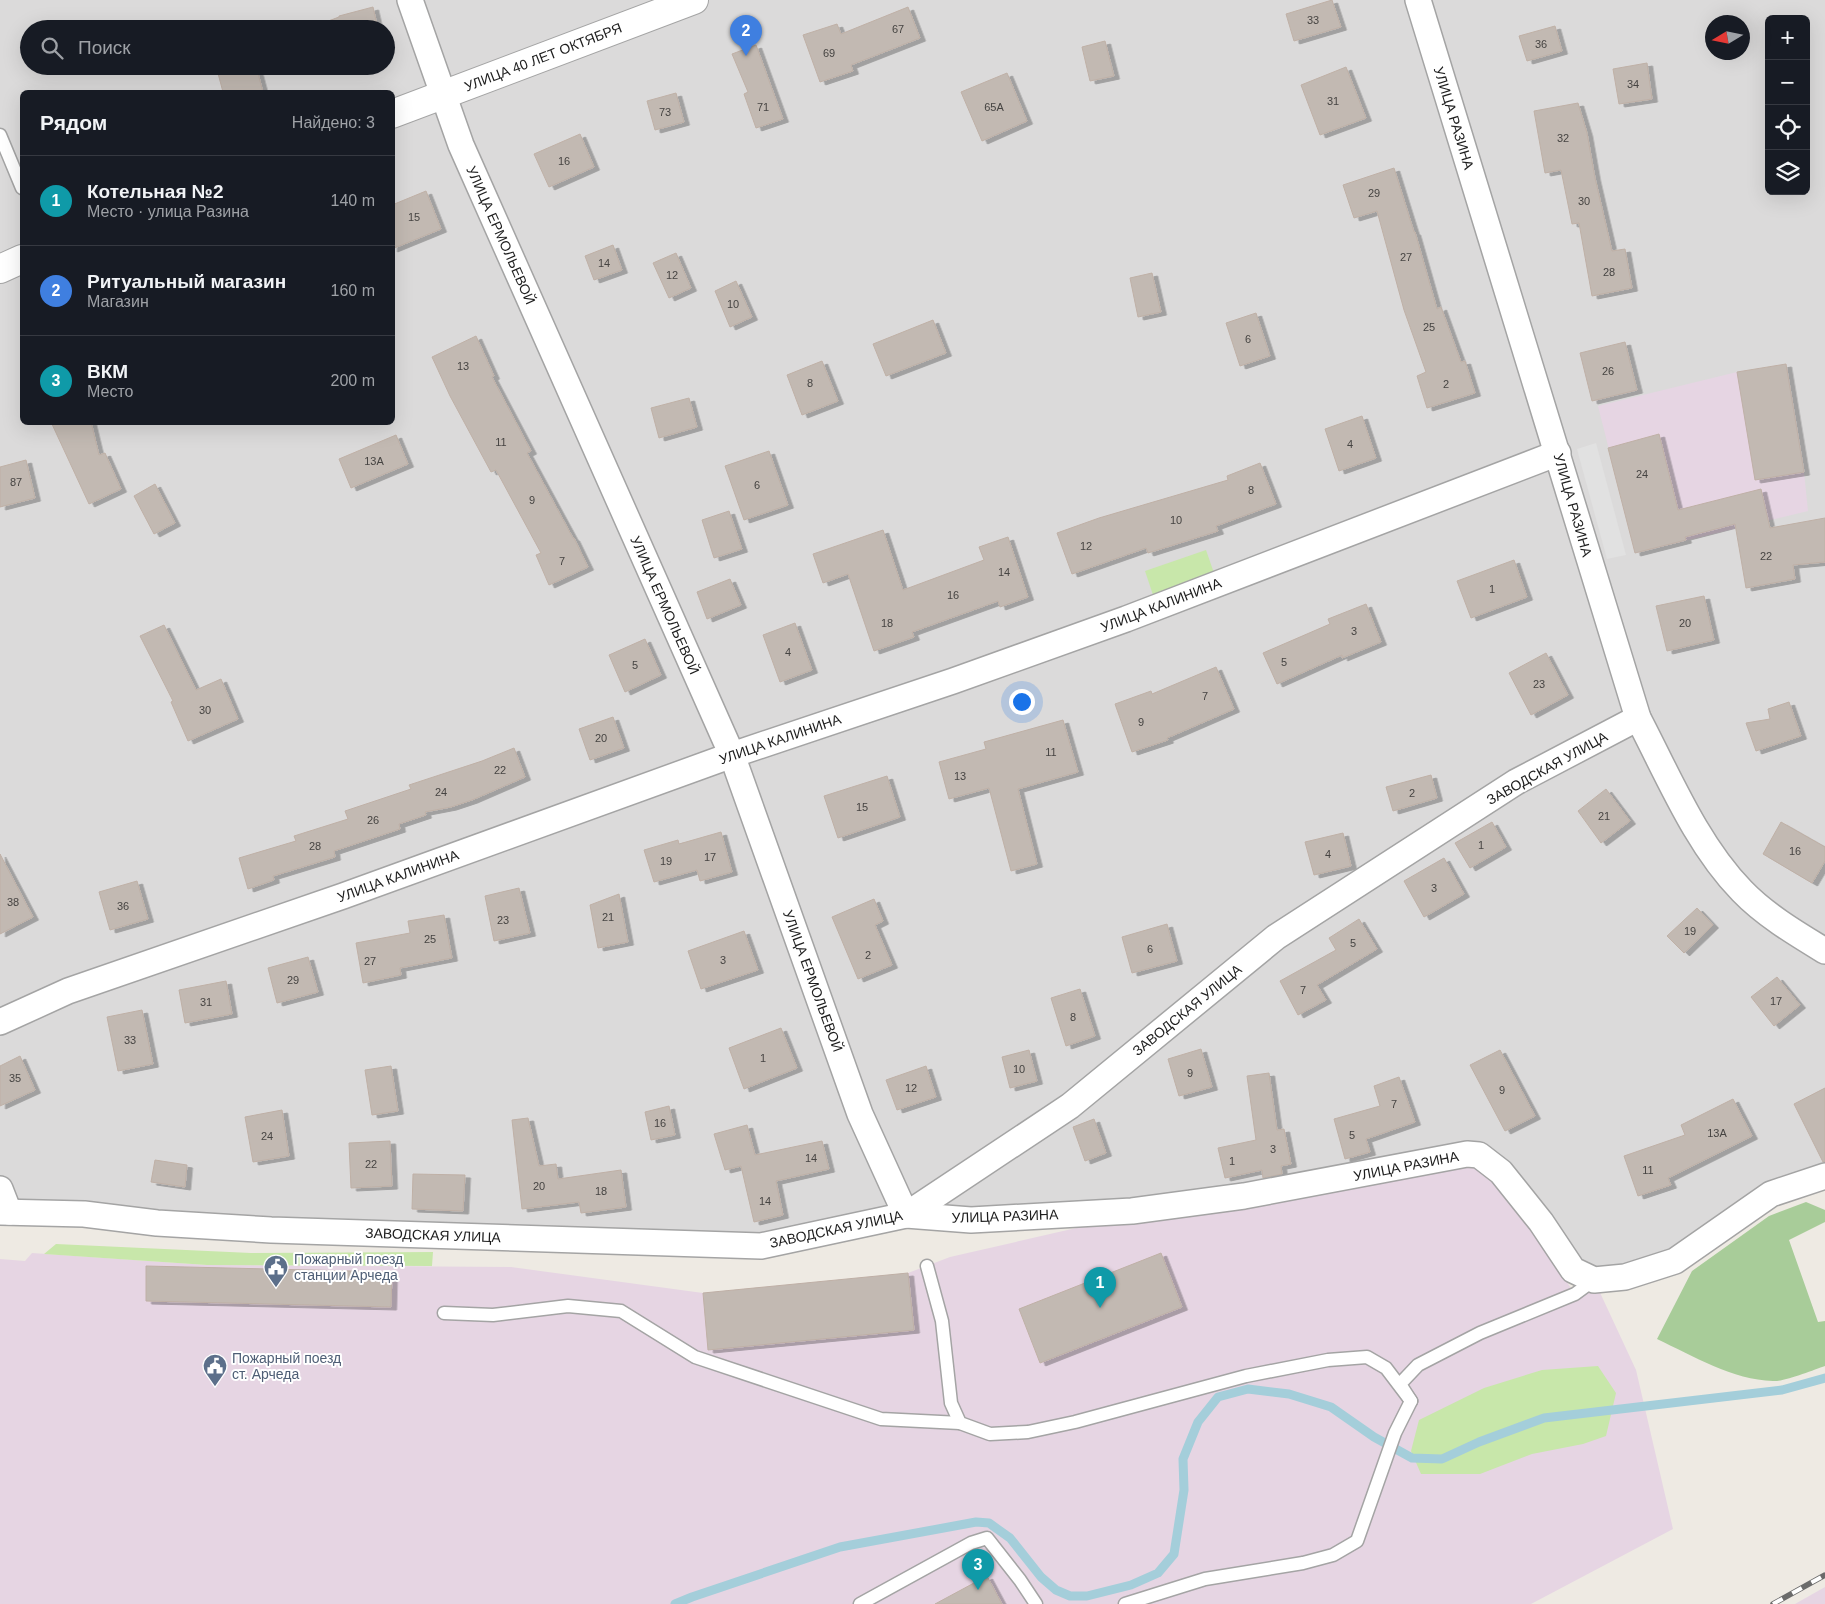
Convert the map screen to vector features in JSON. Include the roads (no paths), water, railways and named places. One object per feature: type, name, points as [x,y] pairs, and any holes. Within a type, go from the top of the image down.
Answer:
[{"type":"street","name":"УЛИЦА ЕРМОЛЬЕВОЙ","points":[[410,0],[461,145],[732,755],[860,1114],[906,1215]]},
{"type":"street","name":"УЛИЦА 40 ЛЕТ ОКТЯБРЯ","points":[[395,113],[694,0]]},
{"type":"street","name":"УЛИЦА РАЗИНА","points":[[1418,0],[1638,718],[1710,851],[1742,892],[1783,925],[1824,948]]},
{"type":"street","points":[[0,269],[20,260]]},
{"type":"street","name":"УЛИЦА КАЛИНИНА","points":[[0,1022],[68,990],[343,896],[732,755],[954,681],[1116,622],[1558,453]]},
{"type":"street","name":"ЗАВОДСКАЯ УЛИЦА","points":[[5,1212],[84,1214],[157,1223],[271,1230],[760,1246],[906,1215],[1070,1106],[1276,937],[1516,782],[1638,718]]},
{"type":"street","name":"УЛИЦА РАЗИНА","points":[[906,1215],[971,1220],[1132,1211],[1244,1196],[1473,1154],[1479,1155],[1501,1172],[1541,1222],[1573,1270],[1594,1280]]},
{"type":"street","points":[[1594,1280],[1625,1277],[1675,1261],[1771,1194],[1825,1176]]},
{"type":"street","points":[[0,1189],[5,1212]]},
{"type":"lane","points":[[0,135],[20,183]]},
{"type":"lane","points":[[927,1266],[942,1321],[951,1403],[960,1423]]},
{"type":"lane","points":[[1411,1400],[1400,1384],[1418,1364],[1480,1333],[1575,1294],[1594,1280]]},
{"type":"lane","points":[[444,1314],[493,1315],[568,1306],[621,1310],[695,1357],[881,1419],[960,1423],[990,1434],[1028,1432],[1075,1422],[1246,1376],[1328,1360],[1366,1357],[1386,1368],[1411,1400]]},
{"type":"lane","points":[[1125,1604],[1205,1579],[1302,1563],[1333,1555],[1357,1541],[1385,1458],[1411,1400]]},
{"type":"lane","points":[[860,1604],[971,1544],[987,1538],[1036,1604]]},
{"type":"waterway","points":[[675,1604],[840,1547],[976,1522],[989,1523],[1010,1538],[1041,1577],[1056,1590],[1070,1596],[1087,1596],[1131,1585],[1158,1573],[1174,1554],[1184,1490],[1183,1459],[1198,1422],[1218,1397],[1248,1389],[1289,1394],[1331,1407],[1374,1437],[1412,1458],[1442,1459],[1479,1442],[1544,1418],[1782,1390],[1825,1378]]},
{"type":"railway","points":[[1773,1604],[1825,1575]]},
{"type":"place","name":"Ритуальный магазин","points":[[746,56]]},
{"type":"place","name":"Пожарный поезд станции Арчеда","points":[[276,1288]]},
{"type":"place","name":"Котельная №2","points":[[1100,1308]]},
{"type":"place","name":"Пожарный поезд ст. Арчеда","points":[[215,1387]]},
{"type":"place","name":"ВКМ","points":[[978,1590]]}]
